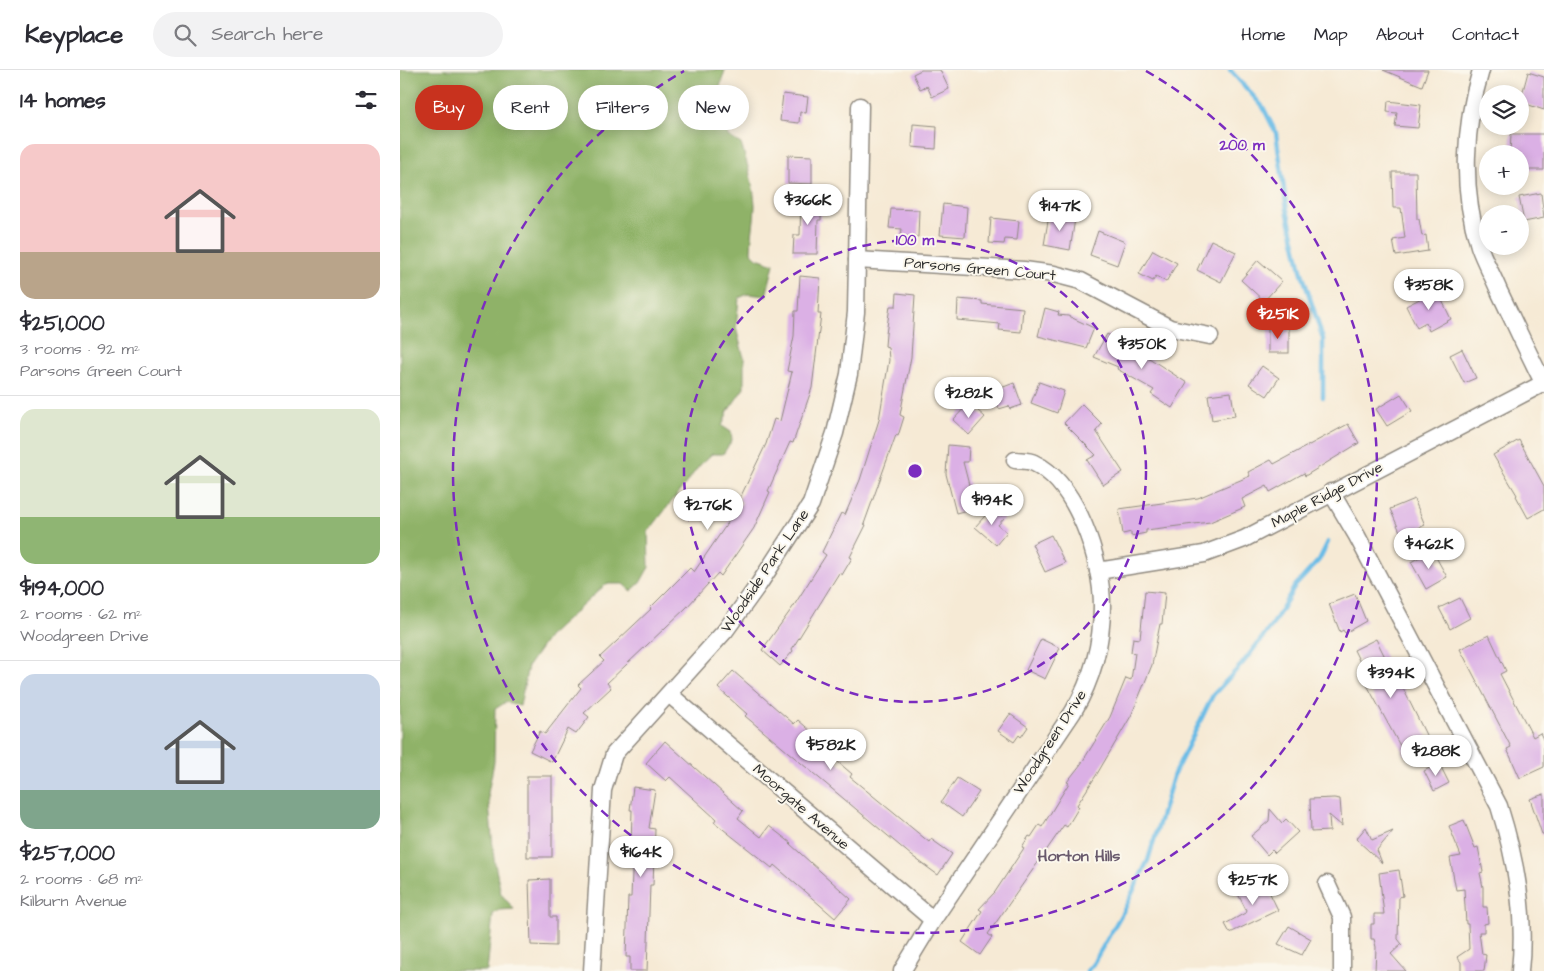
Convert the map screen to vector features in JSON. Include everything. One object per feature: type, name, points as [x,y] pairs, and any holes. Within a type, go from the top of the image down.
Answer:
[{"type":"street","points":[[1482,70],[1471,106],[1468,132],[1468,176],[1473,222],[1480,248],[1525,348],[1544,383]]},
{"type":"street","name":"Woodside Park Lane","points":[[592,971],[603,790],[614,754],[726,631],[784,548],[811,504],[835,433],[849,374],[856,312],[860,106]]},
{"type":"street","name":"Parsons Green Court","points":[[857,260],[1024,270],[1054,274],[1081,281],[1170,328],[1210,336]]},
{"type":"street","name":"Maple Ridge Drive","points":[[1098,571],[1204,554],[1244,539],[1331,492],[1544,383]]},
{"type":"street","name":"Woodgreen Drive","points":[[902,971],[933,920],[1083,694],[1097,653],[1102,606],[1098,571],[1090,540],[1071,499],[1045,470],[1032,462],[1015,460]]},
{"type":"street","points":[[1331,492],[1361,544],[1499,806],[1511,844],[1520,893],[1522,937],[1520,971]]},
{"type":"street","name":"Moorgate Avenue","points":[[669,694],[933,920]]},
{"type":"street","points":[[1327,884],[1342,917],[1342,971]]},
{"type":"green space","points":[[400,70],[725,70],[720,85],[678,85],[678,130],[726,130],[728,136],[741,144],[750,174],[754,197],[755,211],[751,252],[757,258],[774,264],[766,296],[748,294],[739,298],[736,328],[744,358],[744,388],[728,411],[722,426],[731,432],[732,440],[723,454],[712,454],[700,465],[648,532],[649,567],[640,583],[631,591],[623,584],[606,584],[548,637],[528,666],[520,706],[506,702],[495,709],[494,762],[488,793],[494,859],[501,894],[514,909],[500,910],[493,914],[487,971],[400,971]]},
{"type":"building","points":[[921,70],[940,70],[949,89],[932,97],[927,86],[920,89],[913,74]]},
{"type":"building","points":[[1383,70],[1428,70],[1422,86]]},
{"type":"building","points":[[1528,72],[1544,77],[1544,110],[1529,105],[1529,85],[1525,85]]},
{"type":"building","points":[[783,94],[808,97],[806,113],[800,112],[799,123],[780,121]]},
{"type":"building","points":[[1388,101],[1421,105],[1418,128],[1395,126],[1397,113],[1387,112]]},
{"type":"building","points":[[913,124],[937,126],[936,149],[912,147]]},
{"type":"building","points":[[1544,134],[1544,170],[1529,170],[1529,145],[1510,145],[1511,135]]},
{"type":"building","points":[[788,155],[812,156],[812,184],[788,183]]},
{"type":"building","points":[[1392,172],[1416,172],[1417,219],[1419,219],[1422,236],[1426,235],[1428,251],[1396,256],[1393,240],[1405,238],[1401,208],[1393,208]]},
{"type":"building","points":[[1541,193],[1544,218],[1529,221],[1529,205],[1521,205],[1519,197]]},
{"type":"building","points":[[801,195],[821,195],[821,220],[818,220],[817,254],[793,254],[794,235],[800,235]]},
{"type":"building","points":[[943,204],[967,207],[965,237],[940,235]]},
{"type":"building","points":[[891,209],[919,210],[918,237],[901,236],[902,229],[889,228]]},
{"type":"building","points":[[1049,215],[1075,219],[1070,250],[1044,245]]},
{"type":"building","points":[[991,218],[1019,221],[1017,240],[1005,239],[1004,244],[989,243]]},
{"type":"building","points":[[1098,231],[1125,242],[1117,265],[1090,255]]},
{"type":"building","points":[[1211,240],[1236,252],[1221,282],[1197,270]]},
{"type":"building","points":[[1153,250],[1177,263],[1166,282],[1156,276],[1153,281],[1139,274]]},
{"type":"building","points":[[1258,260],[1282,281],[1264,301],[1241,280]]},
{"type":"building","points":[[800,276],[820,278],[818,314],[821,314],[812,388],[793,443],[790,442],[754,528],[721,576],[718,573],[686,608],[607,683],[611,688],[584,713],[589,717],[576,734],[568,729],[552,762],[530,751],[540,731],[545,734],[581,688],[578,685],[604,661],[600,657],[651,609],[690,568],[694,572],[742,502],[739,500],[766,444],[774,419],[780,421],[792,372],[787,371],[794,336],[795,311],[798,311]]},
{"type":"building","points":[[1437,290],[1451,319],[1429,331],[1426,323],[1417,328],[1406,306]]},
{"type":"building","points":[[897,293],[915,295],[911,357],[900,415],[904,417],[864,524],[866,525],[850,557],[852,558],[842,575],[839,573],[792,649],[793,651],[780,666],[762,650],[793,607],[826,555],[822,552],[841,513],[845,515],[860,480],[879,420],[889,360],[888,347],[885,346],[886,334],[890,306],[896,306]]},
{"type":"building","points":[[958,299],[982,301],[982,304],[1023,308],[1021,332],[999,330],[1000,324],[957,320]]},
{"type":"building","points":[[1045,308],[1059,312],[1058,315],[1068,316],[1094,328],[1086,348],[1038,336]]},
{"type":"building","points":[[1268,327],[1289,327],[1289,353],[1268,353]]},
{"type":"building","points":[[1107,334],[1150,357],[1187,383],[1172,408],[1151,394],[1154,390],[1117,369],[1118,367],[1094,357]]},
{"type":"building","points":[[1462,349],[1476,378],[1464,383],[1450,355]]},
{"type":"building","points":[[1262,366],[1279,378],[1267,396],[1249,384]]},
{"type":"building","points":[[1039,382],[1064,391],[1057,413],[1031,403]]},
{"type":"building","points":[[1014,383],[1022,405],[1010,409],[1009,406],[999,409],[993,391]]},
{"type":"building","points":[[1231,392],[1235,416],[1212,420],[1208,395]]},
{"type":"building","points":[[1401,394],[1412,411],[1387,426],[1376,409]]},
{"type":"building","points":[[969,403],[985,417],[969,435],[953,420]]},
{"type":"building","points":[[1082,404],[1102,424],[1096,431],[1123,472],[1103,485],[1087,460],[1096,455],[1064,423]]},
{"type":"building","points":[[1348,424],[1359,443],[1305,476],[1304,473],[1270,492],[1267,486],[1242,499],[1245,507],[1210,522],[1146,530],[1146,533],[1131,536],[1131,532],[1123,534],[1119,509],[1198,498],[1250,476],[1248,472],[1271,460],[1274,464]]},
{"type":"building","points":[[1519,440],[1544,486],[1544,509],[1528,518],[1517,495],[1493,455]]},
{"type":"building","points":[[948,445],[969,447],[968,462],[963,462],[975,508],[956,513],[946,474]]},
{"type":"building","points":[[1414,499],[1425,525],[1402,536],[1390,509]]},
{"type":"building","points":[[993,507],[1004,518],[998,525],[1007,532],[996,545],[975,527]]},
{"type":"building","points":[[1051,535],[1065,563],[1045,572],[1032,544]]},
{"type":"building","points":[[1432,550],[1447,577],[1426,589],[1411,562]]},
{"type":"building","points":[[1145,591],[1165,593],[1162,624],[1160,624],[1152,665],[1131,716],[1077,805],[1079,807],[1067,827],[1064,825],[988,934],[992,937],[980,955],[962,942],[982,911],[979,909],[995,892],[1024,848],[1022,847],[1029,836],[1031,837],[1039,825],[1042,827],[1069,783],[1067,782],[1081,764],[1110,717],[1126,678],[1131,680],[1135,653],[1131,652],[1133,638],[1140,639]]},
{"type":"building","points":[[1355,594],[1366,621],[1345,633],[1343,630],[1340,632],[1329,604]]},
{"type":"building","points":[[1460,598],[1470,618],[1450,629],[1439,608]]},
{"type":"building","points":[[1489,635],[1506,671],[1500,674],[1533,737],[1540,733],[1544,741],[1544,767],[1520,778],[1507,749],[1511,747],[1460,649]]},
{"type":"building","points":[[1041,639],[1060,648],[1045,679],[1026,670]]},
{"type":"building","points":[[1376,639],[1387,661],[1383,663],[1392,681],[1398,678],[1429,741],[1405,755],[1367,685],[1370,683],[1354,650]]},
{"type":"building","points":[[733,671],[794,724],[798,720],[820,739],[816,743],[852,774],[850,777],[929,842],[931,839],[952,854],[938,875],[912,856],[745,716],[747,714],[718,688]]},
{"type":"building","points":[[1010,714],[1028,727],[1021,737],[1019,735],[1014,742],[998,731]]},
{"type":"building","points":[[665,741],[743,811],[738,818],[761,837],[769,826],[791,843],[851,899],[835,918],[774,865],[772,868],[714,822],[716,819],[670,777],[666,781],[646,763]]},
{"type":"building","points":[[1439,763],[1449,783],[1434,791],[1424,771]]},
{"type":"building","points":[[527,776],[552,776],[552,857],[527,857]]},
{"type":"building","points":[[957,778],[979,792],[962,817],[941,802]]},
{"type":"building","points":[[633,787],[655,790],[649,828],[655,829],[653,885],[650,885],[647,971],[630,971],[630,957],[626,957],[628,897],[631,897],[633,850],[631,850],[632,810],[630,810]]},
{"type":"building","points":[[1544,794],[1544,834],[1542,834],[1530,799]]},
{"type":"building","points":[[1310,799],[1340,799],[1342,826],[1329,815],[1330,831],[1311,832]]},
{"type":"building","points":[[1270,809],[1282,823],[1286,819],[1298,832],[1275,853],[1272,850],[1267,855],[1251,836],[1269,821]]},
{"type":"building","points":[[1464,820],[1475,848],[1478,847],[1483,872],[1480,873],[1483,887],[1483,907],[1487,907],[1488,923],[1484,924],[1484,932],[1479,932],[1482,954],[1486,955],[1484,971],[1461,971],[1461,962],[1457,957],[1469,949],[1468,924],[1466,924],[1464,889],[1456,890],[1450,858],[1461,856],[1449,826]]},
{"type":"building","points":[[1366,827],[1372,840],[1393,831],[1377,850],[1382,863],[1356,839]]},
{"type":"building","points":[[1399,870],[1403,896],[1399,897],[1398,939],[1402,944],[1391,954],[1406,971],[1375,971],[1376,947],[1374,939],[1371,939],[1371,924],[1374,924],[1374,914],[1384,914],[1379,873]]},
{"type":"building","points":[[550,879],[550,917],[556,917],[556,946],[531,945],[529,880]]},
{"type":"building","points":[[1263,879],[1278,910],[1230,933],[1225,924],[1247,912],[1237,892]]},
{"type":"building","points":[[1289,926],[1311,939],[1302,955],[1278,944]]},
{"type":"waterway","points":[[1230,70],[1263,107],[1276,133],[1287,210],[1301,270],[1323,339],[1323,397]]},
{"type":"waterway","points":[[1087,971],[1093,964],[1125,908],[1148,860],[1174,774],[1213,695],[1242,664],[1273,624],[1295,586],[1319,560],[1328,542]]},
{"type":"district","name":"Horton Hills","points":[[1079,856]]}]
